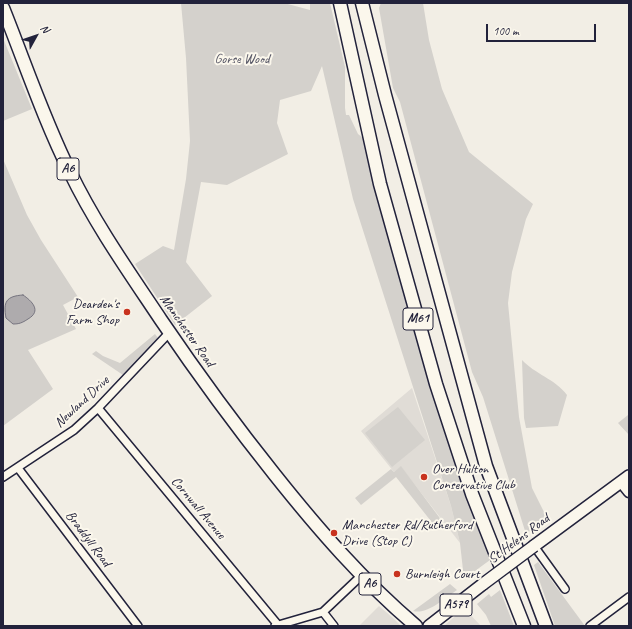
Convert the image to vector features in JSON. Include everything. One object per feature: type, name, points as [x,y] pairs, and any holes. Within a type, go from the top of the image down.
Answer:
[{"type":"highway","name":"M61","points":[[340,3],[380,184],[436,384],[472,494],[524,626]]},
{"type":"highway","name":"M61","points":[[362,3],[384,95],[486,466],[546,626]]},
{"type":"highway","name":"Manchester Road","points":[[3,8],[58,147],[78,189],[100,228],[169,333],[254,449],[316,525],[362,575],[393,606],[416,626]]},
{"type":"main road","points":[[625,479],[629,492]]},
{"type":"main road","name":"St Helens Road","points":[[429,626],[483,584],[538,547],[625,479]]},
{"type":"street","name":"Newland Drive","points":[[3,477],[65,437],[98,408],[169,333]]},
{"type":"street","name":"Cornwall Avenue","points":[[98,408],[277,626]]},
{"type":"street","name":"Braddyll Road","points":[[18,468],[138,626]]},
{"type":"street","points":[[538,547],[565,589]]},
{"type":"street","points":[[277,626],[323,612],[362,575]]},
{"type":"street","points":[[590,626],[629,597]]},
{"type":"street","points":[[323,612],[334,626]]},
{"type":"shaded area","points":[[23,295],[30,300],[34,306],[34,313],[24,321],[13,324],[6,318],[5,308],[7,301],[9,298]]},
{"type":"shaded area","points":[[412,388],[451,506],[460,543],[401,467],[394,472],[361,431]]},
{"type":"shaded area","points":[[379,606],[393,618],[401,626],[359,626]]},
{"type":"shaded area","points":[[464,608],[481,626],[444,626],[453,618]]},
{"type":"green space","name":"Gorse Wood","points":[[181,3],[284,3],[310,10],[310,3],[330,3],[345,67],[346,115],[349,115],[358,134],[363,138],[397,267],[490,560],[464,579],[460,543],[451,506],[353,199],[322,66],[311,91],[280,100],[277,123],[288,154],[227,185],[201,182],[186,262],[212,296],[175,325],[135,264],[163,246],[174,250],[186,179],[190,141],[186,58]]},
{"type":"green space","points":[[381,3],[423,3],[429,40],[442,89],[469,152],[533,204],[526,219],[512,272],[508,303],[519,417],[532,488],[547,518],[526,534],[483,397],[472,372],[400,102],[393,88],[379,8]]},
{"type":"green space","points":[[3,38],[32,109],[3,121]]},
{"type":"green space","points":[[3,159],[27,215],[41,240],[78,297],[63,305],[76,329],[28,350],[53,389],[3,426]]},
{"type":"green space","points":[[155,334],[158,338],[123,375],[92,354],[96,351],[103,356],[120,363]]},
{"type":"green space","points":[[522,360],[557,385],[567,395],[558,426],[526,428],[524,418]]},
{"type":"green space","points":[[398,407],[425,440],[392,467],[365,433]]},
{"type":"green space","points":[[628,415],[629,416],[629,435],[618,423]]},
{"type":"green space","points":[[401,466],[445,525],[438,530],[396,477],[361,505],[355,498],[391,469],[394,472]]},
{"type":"green space","points":[[538,562],[585,626],[555,626],[534,565]]},
{"type":"green space","points":[[450,584],[457,590],[424,611],[413,611]]},
{"type":"green space","points":[[500,590],[514,626],[491,626],[486,615],[477,604],[489,594],[491,597]]},
{"type":"place","name":"Dearden's Farm Shop","points":[[127,312]]},
{"type":"place","name":"Over Hulton Conservative Club","points":[[424,477]]},
{"type":"place","name":"Manchester Rd/Rutherford Drive (Stop C)","points":[[334,533]]},
{"type":"place","name":"Burnleigh Court","points":[[397,574]]}]
